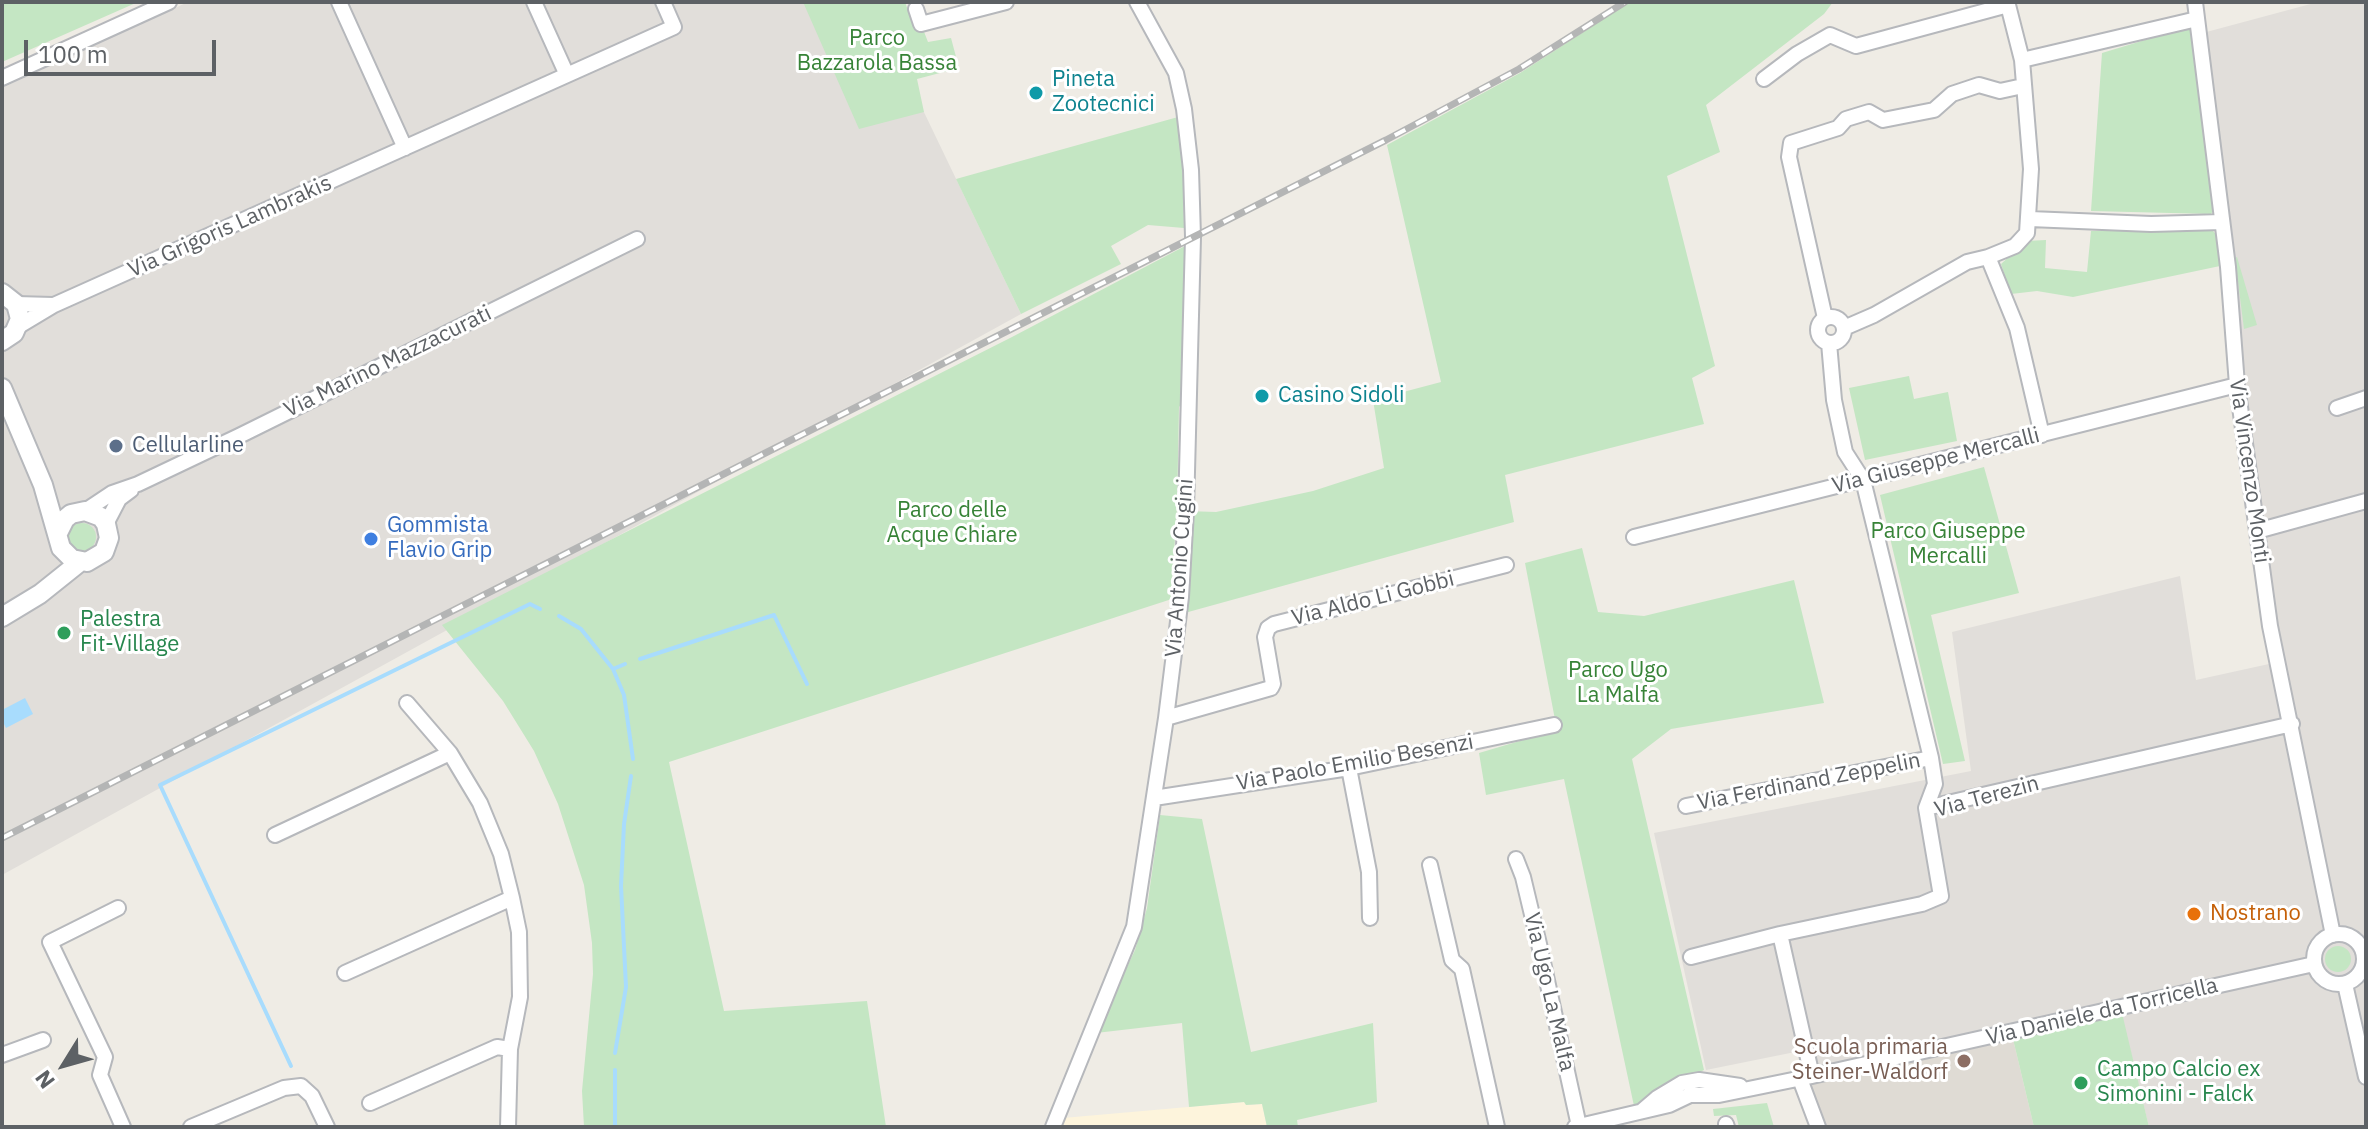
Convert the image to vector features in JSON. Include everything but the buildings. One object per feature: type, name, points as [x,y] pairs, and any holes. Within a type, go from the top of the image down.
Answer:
[{"type":"street","points":[[2,78],[169,2]]},
{"type":"street","points":[[339,2],[405,148]]},
{"type":"street","points":[[534,2],[567,75]]},
{"type":"street","name":"Via Grigoris Lambrakis","points":[[19,326],[54,305],[674,27],[663,2]]},
{"type":"street","name":"Via Antonio Cugini","points":[[1053,1127],[1134,927],[1181,597],[1193,214],[1191,170],[1181,91],[1167,55],[1137,2]]},
{"type":"street","name":"Via Vincenzo Monti","points":[[2195,2],[2222,222],[2237,385],[2270,626],[2333,935]]},
{"type":"street","points":[[916,9],[921,24],[1002,3]]},
{"type":"street","points":[[1764,79],[1797,54],[1830,35],[1856,46],[2008,4],[2022,60],[2031,169],[2027,233],[2015,246],[1967,262],[1874,315],[1844,328],[1839,341],[1829,343],[1818,336],[1817,330],[1825,318],[1789,157],[1791,143],[1838,128],[1846,119],[1869,112],[1883,120],[1934,110],[1952,94],[1979,85],[2000,91],[2023,86]]},
{"type":"street","points":[[2022,60],[2197,19]]},
{"type":"street","points":[[2030,219],[2151,224],[2222,222]]},
{"type":"street","name":"Via Marino Mazzacurati","points":[[40,594],[65,519],[112,493],[138,484],[637,239]]},
{"type":"street","points":[[1988,257],[2017,328],[2042,435]]},
{"type":"street","points":[[2,341],[19,326],[20,311],[9,298]]},
{"type":"street","name":"Via Grigoris Lambrakis","points":[[9,298],[54,305]]},
{"type":"street","points":[[1825,318],[1834,317],[1844,328]]},
{"type":"street","name":"Via Ferdinand Zeppelin","points":[[1829,343],[1834,400],[1845,452],[1863,480],[1931,758],[1935,784],[1926,808]]},
{"type":"street","name":"Via Giuseppe Mercalli","points":[[1634,537],[2237,385]]},
{"type":"street","points":[[2,388],[43,485],[60,541],[72,559],[80,562]]},
{"type":"street","points":[[2337,408],[2366,398]]},
{"type":"street","name":"Via Marino Mazzacurati","points":[[2,617],[40,594],[80,562],[93,560],[104,552],[109,538],[106,524],[119,499],[138,484]]},
{"type":"street","points":[[43,485],[62,502],[101,517],[106,524]]},
{"type":"street","points":[[2257,531],[2366,501]]},
{"type":"street","name":"Via Aldo Li Gobbi","points":[[1166,718],[1271,688],[1273,684],[1265,637],[1268,628],[1274,624],[1506,565]]},
{"type":"street","points":[[407,703],[450,753],[480,803],[501,854],[512,898],[519,932],[520,997],[510,1049],[508,1127]]},
{"type":"street","name":"Via Terezin","points":[[1691,957],[1780,934],[1922,904],[1941,896],[1926,808],[2292,724]]},
{"type":"street","name":"Via Paolo Emilio Besenzi","points":[[1154,798],[1349,768],[1554,725]]},
{"type":"street","points":[[275,835],[450,753]]},
{"type":"street","name":"Via Ferdinand Zeppelin","points":[[1686,806],[1931,758]]},
{"type":"street","points":[[1349,768],[1369,872],[1370,918]]},
{"type":"street","name":"Via Ugo La Malfa","points":[[1516,859],[1539,944],[1577,1127]]},
{"type":"street","points":[[1430,865],[1452,960],[1462,969],[1497,1127]]},
{"type":"street","points":[[345,973],[512,898]]},
{"type":"street","points":[[118,908],[50,942],[105,1057],[100,1075],[123,1127]]},
{"type":"street","points":[[1780,934],[1818,1127]]},
{"type":"street","points":[[2341,934],[2356,940],[2365,954],[2358,975],[2345,984],[2329,983],[2317,972],[2314,964],[2320,942],[2333,935],[2341,934]]},
{"type":"street","name":"Via Daniele da Torricella","points":[[1577,1127],[1640,1113],[1682,1083],[1699,1080],[1749,1087],[1806,1077],[2314,964]]},
{"type":"street","points":[[2345,984],[2366,1077]]},
{"type":"street","points":[[2,1055],[43,1040]]},
{"type":"street","points":[[370,1103],[497,1047],[510,1049]]},
{"type":"street","points":[[191,1127],[284,1088],[301,1086],[312,1096],[327,1127]]},
{"type":"shaded area","points":[[188,2],[871,2],[1021,314],[2,875],[2,88]]},
{"type":"shaded area","points":[[2318,2],[2366,2],[2366,1127],[2149,1127],[2121,1013],[1813,1082],[1805,1050],[1706,1070],[1654,833],[1971,771],[1952,632],[2180,576],[2196,680],[2278,662],[2199,34]]},
{"type":"shaded area","name":"Scuola primaria Steiner-Waldorf","points":[[2013,1039],[2034,1127],[1826,1127],[1808,1084]]},
{"type":"shaded area","points":[[1245,1102],[1246,1105],[1262,1104],[1267,1127],[1060,1127],[1063,1118]]},
{"type":"green space","points":[[2,2],[138,2],[2,62]]},
{"type":"green space","name":"Parco Bazzarola Bassa","points":[[803,2],[905,2],[910,16],[921,24],[928,42],[951,38],[959,68],[917,79],[924,112],[859,129]]},
{"type":"green space","points":[[1630,2],[1833,2],[1824,14],[1706,105],[1720,152],[1667,176],[1715,366],[1692,378],[1704,424],[1505,475],[1514,522],[1181,614],[1186,511],[1216,512],[1313,491],[1384,468],[1373,400],[1441,382],[1387,145],[1520,73]]},
{"type":"green space","points":[[2188,27],[2193,31],[2214,210],[2211,214],[2091,211],[2102,53]]},
{"type":"green space","points":[[1178,117],[1184,228],[1148,225],[1111,246],[1121,264],[1021,314],[956,179]]},
{"type":"green space","points":[[2091,231],[2213,231],[2220,266],[2073,297],[2037,291],[2011,294],[2001,264],[2026,241],[2046,240],[2045,268],[2087,272]]},
{"type":"green space","name":"Parco delle Acque Chiare","points":[[1185,246],[1184,392],[1179,407],[1171,596],[1178,597],[669,762],[724,1011],[867,1001],[886,1127],[584,1127],[582,1091],[593,974],[584,885],[558,804],[534,751],[503,701],[442,625],[1012,337]]},
{"type":"green space","points":[[2235,258],[2257,325],[2244,329]]},
{"type":"green space","points":[[1909,376],[1914,399],[1948,392],[1957,441],[1865,460],[1849,388]]},
{"type":"green space","name":"Parco Giuseppe Mercalli","points":[[1984,467],[2019,593],[1931,615],[1965,761],[1943,764],[1880,495]]},
{"type":"green space","points":[[82,523],[92,527],[96,537],[92,547],[82,551],[72,547],[68,537],[72,527]]},
{"type":"green space","name":"Parco Ugo La Malfa","points":[[1582,548],[1598,612],[1644,616],[1794,580],[1824,703],[1671,729],[1632,759],[1704,1070],[1634,1106],[1564,779],[1486,795],[1479,753],[1557,730],[1525,563]]},
{"type":"green space","points":[[1160,815],[1202,819],[1251,1052],[1373,1023],[1377,1102],[1297,1120],[1298,1127],[1267,1127],[1262,1104],[1246,1105],[1244,1102],[1189,1107],[1182,1023],[1096,1033],[1135,950],[1147,908]]},
{"type":"green space","points":[[2338,946],[2347,950],[2351,959],[2347,968],[2338,972],[2329,968],[2325,959],[2329,950]]},
{"type":"green space","name":"Campo Calcio ex Simonini - Falck","points":[[2122,1013],[2149,1127],[2034,1127],[2013,1039]]},
{"type":"green space","points":[[1767,1103],[1774,1127],[1739,1127],[1736,1115],[1714,1116],[1713,1109]]},
{"type":"water","points":[[25,698],[33,714],[6,728],[2,710]]},
{"type":"waterway","points":[[291,1066],[160,785],[530,604],[540,609]]},
{"type":"waterway","points":[[640,659],[774,615],[807,684]]},
{"type":"waterway","points":[[559,616],[581,629],[613,669],[625,664]]},
{"type":"waterway","points":[[613,669],[624,695],[633,759]]},
{"type":"waterway","points":[[615,1053],[626,987],[621,886],[624,824],[631,776]]},
{"type":"waterway","points":[[615,1070],[615,1127]]},
{"type":"railway","points":[[2,838],[1386,140],[1519,69],[1625,2]]},
{"type":"place","name":"Pineta Zootecnici","points":[[1036,93]]},
{"type":"place","name":"Casino Sidoli","points":[[1262,396]]},
{"type":"place","name":"Cellularline","points":[[116,446]]},
{"type":"place","name":"Gommista Flavio Grip","points":[[371,539]]},
{"type":"place","name":"Palestra Fit-Village","points":[[64,633]]},
{"type":"place","name":"Nostrano","points":[[2194,914]]},
{"type":"place","name":"Scuola primaria Steiner-Waldorf","points":[[1964,1061]]},
{"type":"place","name":"Campo Calcio ex Simonini - Falck","points":[[2081,1083]]}]
